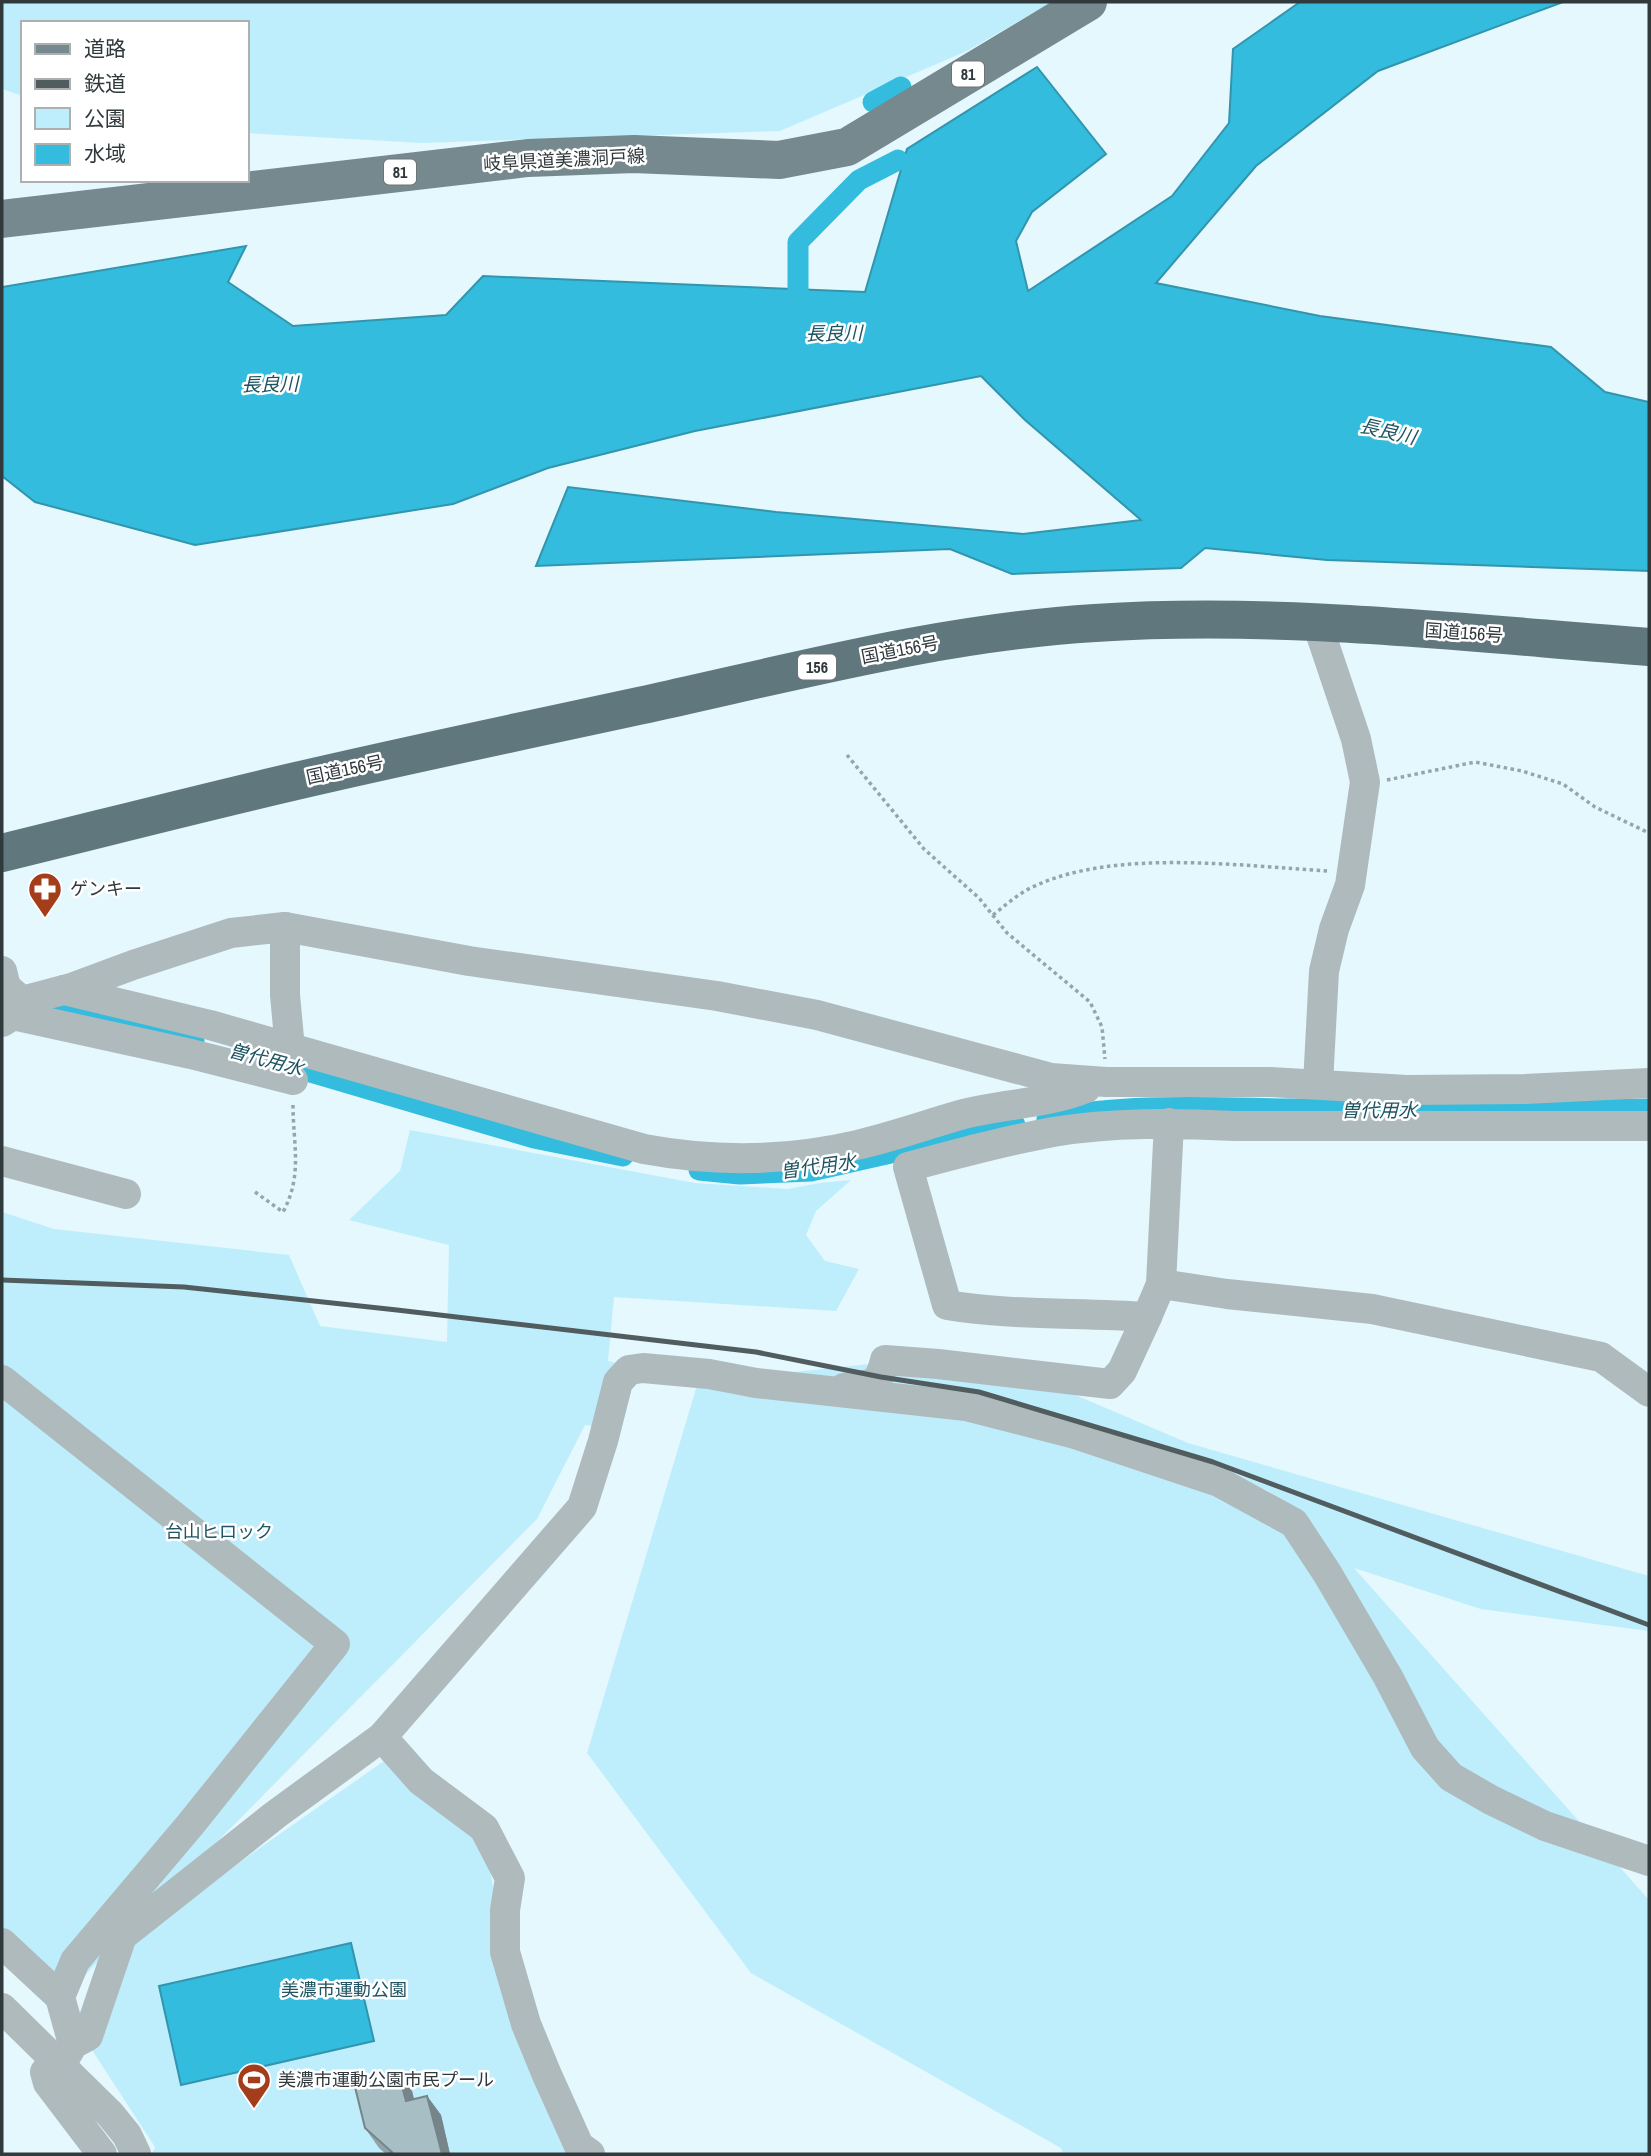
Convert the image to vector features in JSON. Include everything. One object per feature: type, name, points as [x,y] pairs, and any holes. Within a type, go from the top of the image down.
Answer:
[{"type":"highway","name":"国道156号","points":[[2,853],[294,781],[833,663],[944,642],[1045,628],[1167,619],[1240,619],[1649,647]]},
{"type":"main road","name":"岐阜県道美濃洞戸線","points":[[2,219],[528,158],[634,154],[779,160],[847,147],[1088,2]]},
{"type":"street","points":[[1317,624],[1356,738],[1365,786],[1350,885],[1334,929],[1324,971],[1318,1084]]},
{"type":"street","points":[[285,926],[285,995],[290,1049]]},
{"type":"street","points":[[15,1011],[64,989],[231,933],[285,926],[469,961],[717,996],[817,1015],[1051,1078],[1102,1082],[1236,1105],[1481,1109],[1649,1126]]},
{"type":"street","points":[[2,971],[15,1011]]},
{"type":"street","points":[[64,989],[199,1023],[644,1149],[671,1154],[735,1158],[798,1156],[856,1146],[961,1115],[1077,1092],[1102,1082]]},
{"type":"street","points":[[15,1011],[293,1080]]},
{"type":"street","points":[[1147,1317],[1084,1312],[987,1312],[947,1305],[908,1167],[980,1147],[1056,1132],[1169,1123],[1318,1084],[1408,1090],[1481,1109],[1649,1083]]},
{"type":"street","points":[[830,1390],[876,1382],[881,1377],[885,1360],[1110,1384],[1122,1371],[1161,1284],[1169,1123]]},
{"type":"street","points":[[2,1161],[126,1194]]},
{"type":"street","points":[[1161,1284],[1227,1294],[1372,1309],[1601,1357],[1649,1392]]},
{"type":"street","points":[[102,2154],[48,2083],[45,2072],[88,2036],[122,1936],[275,1815],[382,1737],[582,1507],[618,1382],[629,1370],[643,1368],[709,1374],[756,1383],[965,1406],[1075,1434],[1219,1482],[1294,1523],[1327,1573],[1388,1677],[1425,1748],[1451,1777],[1490,1800],[1545,1826],[1649,1861]]},
{"type":"street","points":[[2,1380],[335,1644],[190,1825],[75,1961],[60,1997],[67,2054]]},
{"type":"street","points":[[382,1737],[421,1781],[484,1828],[510,1878],[505,1910],[505,1952],[526,2024],[547,2075],[579,2146],[590,2154]]},
{"type":"street","points":[[2,1943],[60,1997]]},
{"type":"street","points":[[2,2008],[67,2054],[127,2135],[136,2154]]},
{"type":"path","points":[[847,754],[924,849],[956,876],[1007,933],[1090,1002],[1102,1027],[1106,1052],[1102,1082]]},
{"type":"path","points":[[1365,786],[1475,762],[1522,771],[1563,784],[1595,807],[1649,834]]},
{"type":"path","points":[[993,915],[1035,885],[1068,873],[1096,868],[1190,862],[1351,873]]},
{"type":"path","points":[[255,1192],[284,1212],[293,1194],[296,1168],[293,1080]]},
{"type":"green space","points":[[2,2],[1052,2],[967,51],[780,131],[422,143],[248,133],[248,21],[21,21],[21,95],[2,89]]},
{"type":"green space","name":"台山ヒロック","points":[[410,1130],[695,1183],[787,1189],[851,1180],[816,1211],[806,1235],[825,1261],[859,1269],[836,1311],[614,1297],[608,1361],[617,1363],[603,1427],[585,1425],[537,1519],[65,1995],[2,1938],[2,1212],[54,1229],[289,1255],[320,1326],[447,1342],[449,1245],[349,1220],[400,1171]]},
{"type":"green space","points":[[977,1353],[1188,1443],[1649,1576],[1649,1631],[1481,1609],[1354,1568],[1649,1900],[1649,2154],[1063,2154],[1061,2148],[751,1973],[587,1753],[698,1382]]},
{"type":"green space","name":"美濃市運動公園","points":[[404,1747],[488,1859],[505,1952],[583,2154],[152,2154],[155,2147],[92,2050],[130,1939]]},
{"type":"water","name":"長良川","points":[[1300,2],[1563,2],[1378,71],[1256,166],[1156,283],[1320,316],[1551,347],[1605,392],[1649,402],[1649,571],[1327,560],[1205,548],[1181,568],[1012,574],[950,549],[536,566],[568,487],[776,512],[1023,534],[1141,520],[1025,420],[981,376],[695,431],[548,468],[453,504],[195,545],[35,502],[2,476],[2,287],[246,246],[228,282],[293,326],[446,315],[483,276],[865,292],[907,149],[1037,67],[1106,154],[1032,212],[1016,241],[1028,291],[1172,196],[1229,123],[1233,49]]},
{"type":"water","points":[[351,1943],[374,2041],[181,2085],[159,1986]]},
{"type":"building","points":[[398,2072],[406,2101],[427,2096],[442,2154],[389,2154],[392,2152],[365,2128],[354,2083]]},
{"type":"waterway","points":[[873,102],[901,87]]},
{"type":"waterway","name":"長良川","points":[[798,316],[798,242],[859,180],[898,160]]},
{"type":"waterway","name":"曽代用水","points":[[58,1012],[112,1019],[194,1040]]},
{"type":"waterway","name":"曽代用水","points":[[273,1061],[534,1138],[623,1156]]},
{"type":"waterway","name":"曽代用水","points":[[1047,1119],[1108,1111],[1169,1108],[1649,1109]]},
{"type":"waterway","name":"曽代用水","points":[[699,1170],[740,1174],[811,1171],[1015,1125]]},
{"type":"railway","points":[[2,1280],[184,1287],[397,1310],[756,1352],[881,1377],[979,1392],[1213,1462],[1649,1625]]},
{"type":"place","name":"ゲンキー","points":[[45,919]]},
{"type":"place","name":"美濃市運動公園市民プール","points":[[254,2110]]}]
